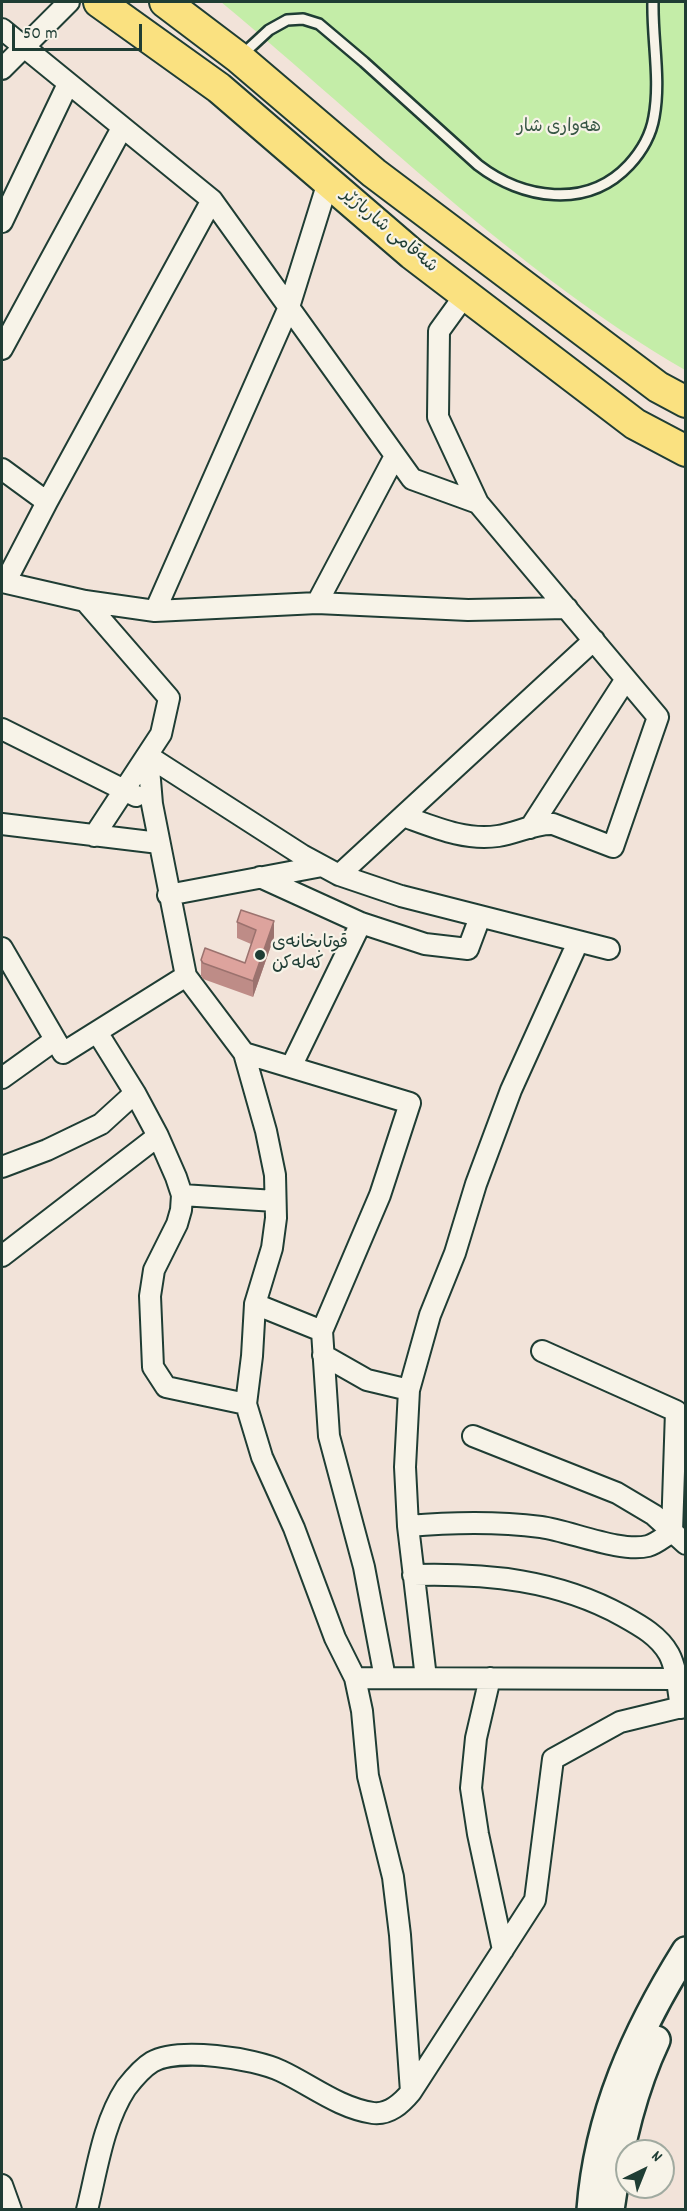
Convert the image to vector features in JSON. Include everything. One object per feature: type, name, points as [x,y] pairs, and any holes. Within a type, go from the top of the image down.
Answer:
[{"type":"main road","name":"شەقامی شارباژێر","points":[[99,2],[219,88],[412,254],[465,295],[635,424],[686,452]]},
{"type":"main road","name":"شەقامی شارباژێر","points":[[165,2],[239,58],[374,173],[658,387],[686,402]]},
{"type":"main road","points":[[339,191],[374,173]]},
{"type":"street","points":[[2,69],[69,2]]},
{"type":"street","points":[[2,29],[212,200],[412,479],[478,503]]},
{"type":"street","points":[[2,222],[68,84]]},
{"type":"street","points":[[2,349],[123,128]]},
{"type":"street","points":[[155,611],[339,191]]},
{"type":"street","points":[[212,200],[4,582],[85,601],[155,611],[317,603],[468,610],[567,608]]},
{"type":"street","points":[[403,816],[447,832],[478,838],[510,834],[545,824],[553,824],[613,847],[658,717],[478,503],[438,417],[439,331],[465,295]]},
{"type":"street","points":[[317,603],[395,456]]},
{"type":"street","points":[[2,469],[47,502]]},
{"type":"street","points":[[85,601],[169,698],[161,734],[94,836]]},
{"type":"street","points":[[168,895],[260,877],[331,870],[403,816],[594,640]]},
{"type":"street","points":[[530,828],[626,680]]},
{"type":"street","points":[[2,729],[152,804]]},
{"type":"street","points":[[148,756],[152,804],[168,895],[186,976],[244,1053],[275,1175],[272,1248],[255,1304],[246,1404],[262,1457],[294,1528],[335,1638],[355,1678],[362,1712],[368,1776],[393,1877],[400,1935],[411,2092]]},
{"type":"street","points":[[148,756],[302,855],[331,870],[401,896],[609,950]]},
{"type":"street","points":[[2,824],[159,843]]},
{"type":"street","points":[[260,877],[361,924],[425,944],[468,949],[480,917]]},
{"type":"street","points":[[291,1067],[361,924]]},
{"type":"street","points":[[426,1678],[408,1526],[405,1467],[409,1390],[430,1315],[455,1253],[480,1173],[511,1090],[578,942]]},
{"type":"street","points":[[2,948],[63,1053],[186,976]]},
{"type":"street","points":[[97,1032],[135,1093],[158,1136],[182,1195],[179,1217],[154,1270],[150,1296],[153,1367],[166,1387],[246,1404]]},
{"type":"street","points":[[2,1078],[55,1040]]},
{"type":"street","points":[[244,1053],[410,1103],[380,1195],[322,1331],[329,1436],[364,1567],[385,1678]]},
{"type":"street","points":[[2,1167],[47,1150],[101,1124],[135,1093]]},
{"type":"street","points":[[2,1256],[158,1136]]},
{"type":"street","points":[[182,1195],[275,1201]]},
{"type":"street","points":[[255,1304],[322,1331]]},
{"type":"street","points":[[542,1351],[676,1411],[679,1538]]},
{"type":"street","points":[[323,1355],[367,1380],[409,1390]]},
{"type":"street","points":[[473,1436],[617,1493],[654,1515],[679,1538]]},
{"type":"street","points":[[408,1526],[492,1522],[569,1532],[629,1546],[649,1546],[679,1538]]},
{"type":"street","points":[[87,2210],[110,2123],[125,2090],[137,2074],[151,2062],[166,2056],[203,2055],[253,2063],[279,2070],[339,2102],[374,2113],[389,2111],[401,2104],[535,1900],[553,1759],[620,1722],[683,1707],[674,1664],[659,1640],[643,1627],[583,1596],[539,1583],[506,1578],[454,1574],[413,1575]]},
{"type":"street","points":[[355,1678],[676,1679]]},
{"type":"street","points":[[490,1678],[476,1738],[471,1788],[478,1834],[503,1950]]},
{"type":"street","points":[[591,2210],[602,2137],[621,2074],[650,2013],[686,1951]]},
{"type":"street","points":[[610,2210],[619,2151],[642,2072],[655,2042],[686,1987]]},
{"type":"street","points":[[2,2185],[11,2210]]},
{"type":"lane","points":[[239,58],[278,24],[295,19],[312,21],[326,29],[495,178],[517,188],[535,192],[574,195],[589,191],[625,170],[636,158],[649,133],[655,107],[653,2]]},
{"type":"green space","name":"هەواری شار","points":[[221,2],[685,2],[685,370],[622,331],[503,243]]},
{"type":"building","points":[[241,910],[274,921],[253,981],[203,963],[201,960],[205,948],[245,963],[256,930],[237,922]]},
{"type":"place","name":"قوتابخانەی کەلەکن","points":[[260,955]]}]
